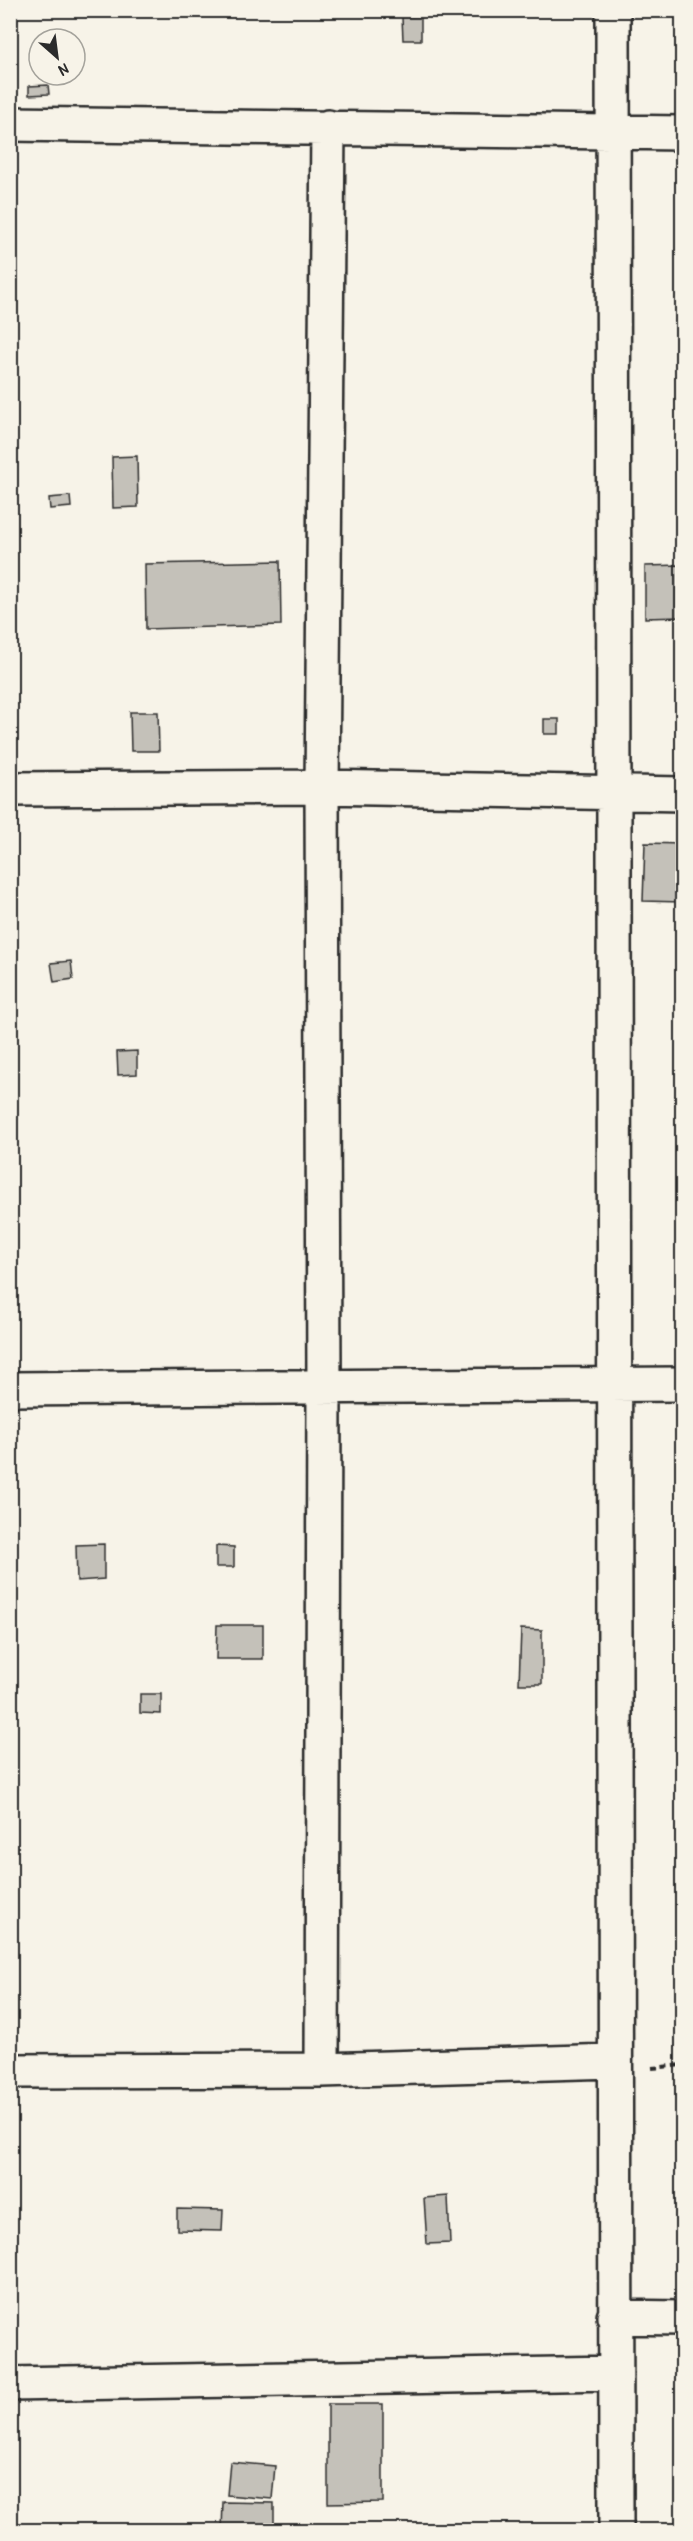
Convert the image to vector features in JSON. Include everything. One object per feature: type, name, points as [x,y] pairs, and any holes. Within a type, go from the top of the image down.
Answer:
[{"type":"street","points":[[613,10],[616,792],[613,2061],[616,2530]]},
{"type":"street","points":[[10,124],[682,133]]},
{"type":"street","points":[[322,2070],[324,1388],[322,787],[328,127]]},
{"type":"street","points":[[10,789],[322,787],[682,794]]},
{"type":"street","points":[[10,1389],[324,1388],[682,1383]]},
{"type":"street","points":[[10,2071],[322,2070],[613,2061]]},
{"type":"street","points":[[614,2317],[682,2318]]},
{"type":"street","points":[[10,2384],[615,2373]]},
{"type":"building","points":[[421,16],[421,40],[403,40],[402,17]]},
{"type":"building","points":[[29,87],[48,87],[49,94],[29,95]]},
{"type":"building","points":[[137,456],[138,507],[113,508],[112,457]]},
{"type":"building","points":[[70,496],[71,507],[50,509],[49,498]]},
{"type":"building","points":[[280,561],[281,625],[146,629],[145,564]]},
{"type":"building","points":[[682,565],[682,617],[645,618],[645,566]]},
{"type":"building","points":[[130,712],[158,712],[159,751],[131,751]]},
{"type":"building","points":[[544,719],[559,719],[559,734],[544,734]]},
{"type":"building","points":[[645,843],[682,844],[682,902],[643,901]]},
{"type":"building","points":[[71,961],[73,979],[54,982],[51,963]]},
{"type":"building","points":[[137,1051],[137,1074],[118,1075],[117,1052]]},
{"type":"building","points":[[104,1544],[104,1579],[77,1581],[76,1545]]},
{"type":"building","points":[[216,1546],[234,1547],[234,1567],[216,1567]]},
{"type":"building","points":[[217,1625],[263,1625],[263,1659],[216,1659]]},
{"type":"building","points":[[521,1629],[542,1630],[542,1684],[519,1684]]},
{"type":"building","points":[[140,1694],[161,1694],[161,1714],[140,1713]]},
{"type":"building","points":[[448,2196],[450,2243],[427,2244],[424,2198]]},
{"type":"building","points":[[177,2209],[223,2210],[222,2231],[177,2230]]},
{"type":"building","points":[[328,2404],[383,2404],[383,2502],[328,2503]]},
{"type":"building","points":[[230,2462],[275,2466],[272,2499],[227,2495]]},
{"type":"building","points":[[223,2502],[274,2503],[274,2530],[222,2530]]}]
